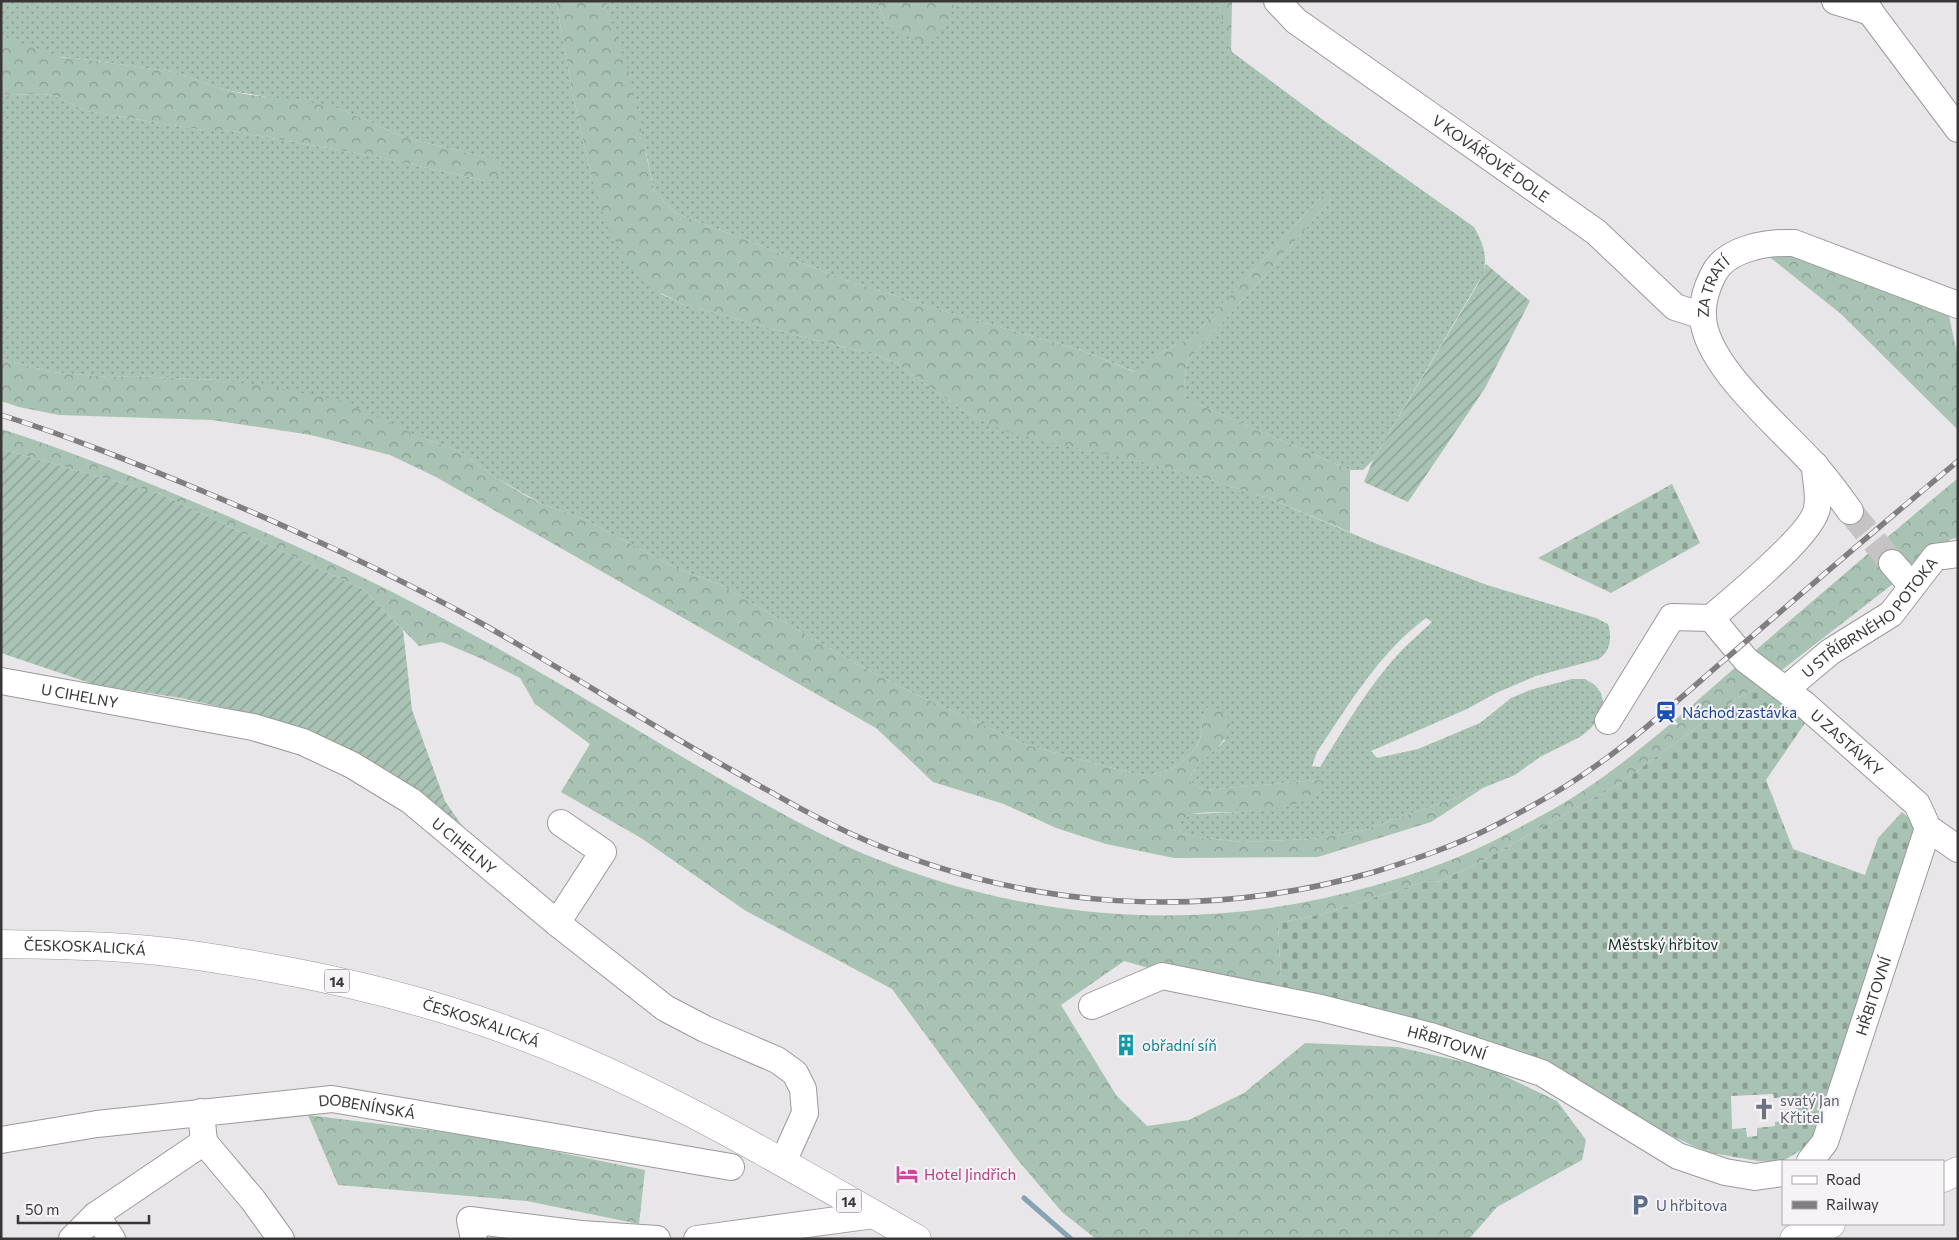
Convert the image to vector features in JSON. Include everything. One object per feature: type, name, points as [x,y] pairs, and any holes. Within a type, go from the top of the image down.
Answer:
[{"type":"main road","name":"ČESKOSKALICKÁ","points":[[1,944],[139,949],[199,957],[365,986],[430,1004],[518,1034],[579,1059],[670,1103],[782,1162],[917,1239]]},
{"type":"main road","points":[[1944,1178],[1958,1171]]},
{"type":"main road","points":[[1794,1239],[1828,1225]]},
{"type":"street","name":"V KOVÁŘOVĚ DOLE","points":[[1277,1],[1296,21],[1596,232],[1675,307],[1703,316]]},
{"type":"street","points":[[1835,1],[1866,7],[1958,129]]},
{"type":"street","name":"ZA TRATÍ","points":[[1850,511],[1815,465],[1764,413],[1729,372],[1715,352],[1708,336],[1703,316],[1706,295],[1711,279],[1722,264],[1749,247],[1776,242],[1794,244],[1958,305]]},
{"type":"street","points":[[1608,721],[1672,617],[1711,618],[1786,551],[1813,518],[1817,509],[1818,496],[1815,465]]},
{"type":"street","name":"U STŘÍBRNÉHO POTOKA","points":[[1786,689],[1830,652],[1891,614],[1935,557],[1958,554]]},
{"type":"street","points":[[1892,563],[1912,586]]},
{"type":"street","name":"U ZASTÁVKY","points":[[1711,618],[1746,660],[1786,689],[1917,804],[1928,828]]},
{"type":"street","name":"U CIHELNY","points":[[1,681],[253,727],[303,742],[352,765],[411,801],[557,923],[665,1008],[706,1029],[777,1060],[795,1072],[803,1089],[805,1113],[782,1162]]},
{"type":"street","points":[[557,923],[603,852],[562,823]]},
{"type":"street","points":[[1928,828],[1958,849]]},
{"type":"street","name":"HŘBITOVNÍ","points":[[1811,1160],[1825,1142],[1928,828]]},
{"type":"street","name":"HŘBITOVNÍ","points":[[1092,1006],[1162,976],[1321,1008],[1431,1036],[1542,1074],[1678,1156],[1725,1172],[1755,1177],[1782,1173]]},
{"type":"street","name":"DOBENÍNSKÁ","points":[[1,1140],[97,1124],[332,1099],[731,1167]]},
{"type":"street","points":[[201,1112],[204,1142],[253,1200],[281,1239]]},
{"type":"street","points":[[72,1239],[96,1215],[204,1142]]},
{"type":"street","points":[[96,1215],[112,1239]]},
{"type":"street","points":[[697,1239],[874,1215]]},
{"type":"street","points":[[474,1239],[470,1220],[581,1234],[657,1239]]},
{"type":"green space","points":[[1,1],[556,1],[573,96],[592,179],[661,294],[682,304],[791,334],[878,355],[899,365],[978,419],[1197,476],[1268,498],[1377,544],[1487,585],[1596,618],[1608,624],[1610,643],[1606,652],[1599,659],[1536,676],[1496,693],[1467,709],[1371,751],[1377,758],[1418,749],[1480,723],[1511,698],[1530,690],[1572,679],[1585,679],[1595,685],[1601,693],[1603,701],[1599,717],[1591,728],[1580,737],[1540,757],[1515,775],[1365,830],[1312,839],[1243,842],[1189,836],[1179,830],[1179,821],[1191,814],[1243,812],[1285,806],[1308,799],[1318,780],[1204,790],[1192,783],[1189,778],[1202,761],[1225,741],[1210,705],[1202,719],[1201,736],[1196,747],[1176,767],[1164,772],[1135,774],[1027,745],[913,693],[851,661],[721,585],[674,567],[582,518],[544,505],[495,477],[459,451],[423,438],[217,380],[134,376],[109,377],[52,372],[1,359],[1,92],[9,95],[43,94],[55,96],[86,111],[203,130],[225,130],[379,157],[486,181],[489,158],[406,138],[341,109],[225,90],[174,72],[56,56],[1,36]],"holes":[[[1426,618],[1432,622],[1401,651],[1378,678],[1320,767],[1312,766],[1317,752],[1379,663],[1393,647]]]},
{"type":"green space","points":[[556,1],[608,1],[606,6],[629,73],[654,191],[675,213],[839,278],[957,315],[1081,350],[1134,372],[1163,351],[1190,339],[1322,196],[1325,193],[1331,192],[1331,199],[1187,361],[1184,385],[1186,399],[1350,470],[1350,532],[1268,498],[1197,476],[1122,457],[1037,440],[1003,430],[978,419],[899,365],[878,355],[791,334],[682,304],[649,287],[623,255],[607,226],[592,179],[573,96]]},
{"type":"green space","points":[[608,1],[877,1],[887,27],[954,8],[953,1],[1217,1],[1232,52],[1322,119],[1474,227],[1484,250],[1483,274],[1373,460],[1363,470],[1350,470],[1186,399],[1184,385],[1187,361],[1331,199],[1331,192],[1322,196],[1190,339],[1163,351],[1135,372],[1081,350],[957,315],[839,278],[675,213],[654,191],[647,156],[606,6]]},
{"type":"green space","points":[[877,1],[953,1],[954,8],[934,41],[921,42],[887,27]]},
{"type":"green space","points":[[1217,1],[1232,1],[1231,52]]},
{"type":"green space","points":[[1,36],[64,58],[174,72],[225,90],[250,95],[300,100],[341,109],[406,138],[489,158],[500,164],[501,172],[495,178],[486,181],[379,157],[225,130],[203,130],[86,111],[55,96],[43,94],[9,95],[1,92]]},
{"type":"green space","points":[[1767,255],[1806,256],[1948,311],[1958,358],[1958,430],[1841,314]]},
{"type":"green space","points":[[1486,264],[1530,301],[1485,388],[1408,502],[1364,482],[1373,460],[1478,284]]},
{"type":"green space","points":[[1,359],[52,372],[109,377],[134,376],[217,380],[272,387],[342,401],[423,438],[459,451],[495,477],[528,497],[544,505],[582,518],[674,567],[721,585],[851,661],[913,693],[1027,745],[1135,774],[1164,772],[1176,767],[1197,746],[1201,737],[1202,719],[1210,705],[1224,713],[1230,722],[1229,732],[1214,751],[1195,769],[1189,778],[1192,783],[1204,790],[1318,780],[1322,781],[1325,786],[1319,793],[1310,798],[1288,806],[1243,812],[1190,815],[1179,822],[1179,830],[1189,836],[1243,842],[1312,839],[1365,830],[1483,788],[1431,822],[1318,857],[1174,858],[1106,844],[1056,828],[1004,804],[933,782],[876,728],[436,477],[390,455],[311,435],[212,420],[59,415],[19,407],[1,401]]},
{"type":"green space","points":[[1,429],[68,452],[156,486],[325,559],[433,613],[569,689],[702,769],[815,831],[864,854],[926,877],[989,895],[1052,907],[1115,914],[1180,915],[1244,911],[1308,901],[1390,881],[1441,864],[1474,850],[1562,804],[1629,758],[1958,478],[1958,538],[1951,539],[1765,683],[1736,699],[1619,784],[1475,865],[1438,882],[1427,881],[1323,914],[1278,923],[1282,995],[1198,982],[1124,961],[1061,1005],[1116,1095],[1147,1126],[1189,1120],[1244,1093],[1305,1043],[1398,1047],[1486,1067],[1557,1101],[1586,1140],[1582,1160],[1497,1207],[1469,1239],[1096,1239],[1062,1212],[1016,1158],[892,989],[746,911],[641,838],[561,792],[590,744],[535,704],[520,678],[442,642],[419,646],[364,590],[160,494],[1,449]]},
{"type":"green space","points":[[1,449],[160,494],[364,590],[403,630],[412,710],[445,801],[469,836],[252,714],[181,698],[96,685],[1,653]]},
{"type":"green space","points":[[1672,484],[1700,543],[1611,593],[1538,558]]},
{"type":"green space","name":"Městský hřbitov","points":[[1765,683],[1805,723],[1766,780],[1793,849],[1865,875],[1878,838],[1902,812],[1917,825],[1812,1143],[1788,1158],[1777,1162],[1758,1161],[1706,1152],[1620,1111],[1282,995],[1278,923],[1323,914],[1427,881],[1438,882],[1475,865],[1619,784],[1736,699]],"holes":[[[1773,1094],[1774,1098],[1795,1097],[1797,1120],[1775,1122],[1775,1126],[1757,1128],[1757,1136],[1747,1137],[1746,1128],[1732,1129],[1731,1096]]]},
{"type":"green space","points":[[308,1115],[484,1137],[645,1170],[639,1224],[527,1201],[338,1185]]},
{"type":"waterway","points":[[1024,1198],[1071,1239]]},
{"type":"tunnel","points":[[1850,511],[1892,563]]},
{"type":"railway","points":[[1,415],[72,439],[188,485],[262,516],[372,567],[479,622],[784,800],[865,840],[927,863],[989,881],[1053,894],[1116,901],[1181,902],[1245,898],[1310,888],[1374,872],[1421,857],[1483,832],[1574,781],[1637,734],[1958,461]]},
{"type":"place","name":"Náchod zastávka","points":[[1666,712]]},
{"type":"place","name":"obřadní síň","points":[[1126,1045]]},
{"type":"place","name":"svatý Jan Křtitel","points":[[1764,1109]]},
{"type":"place","name":"Hotel Jindřich","points":[[907,1174]]},
{"type":"place","name":"U hřbitova","points":[[1640,1205]]}]
